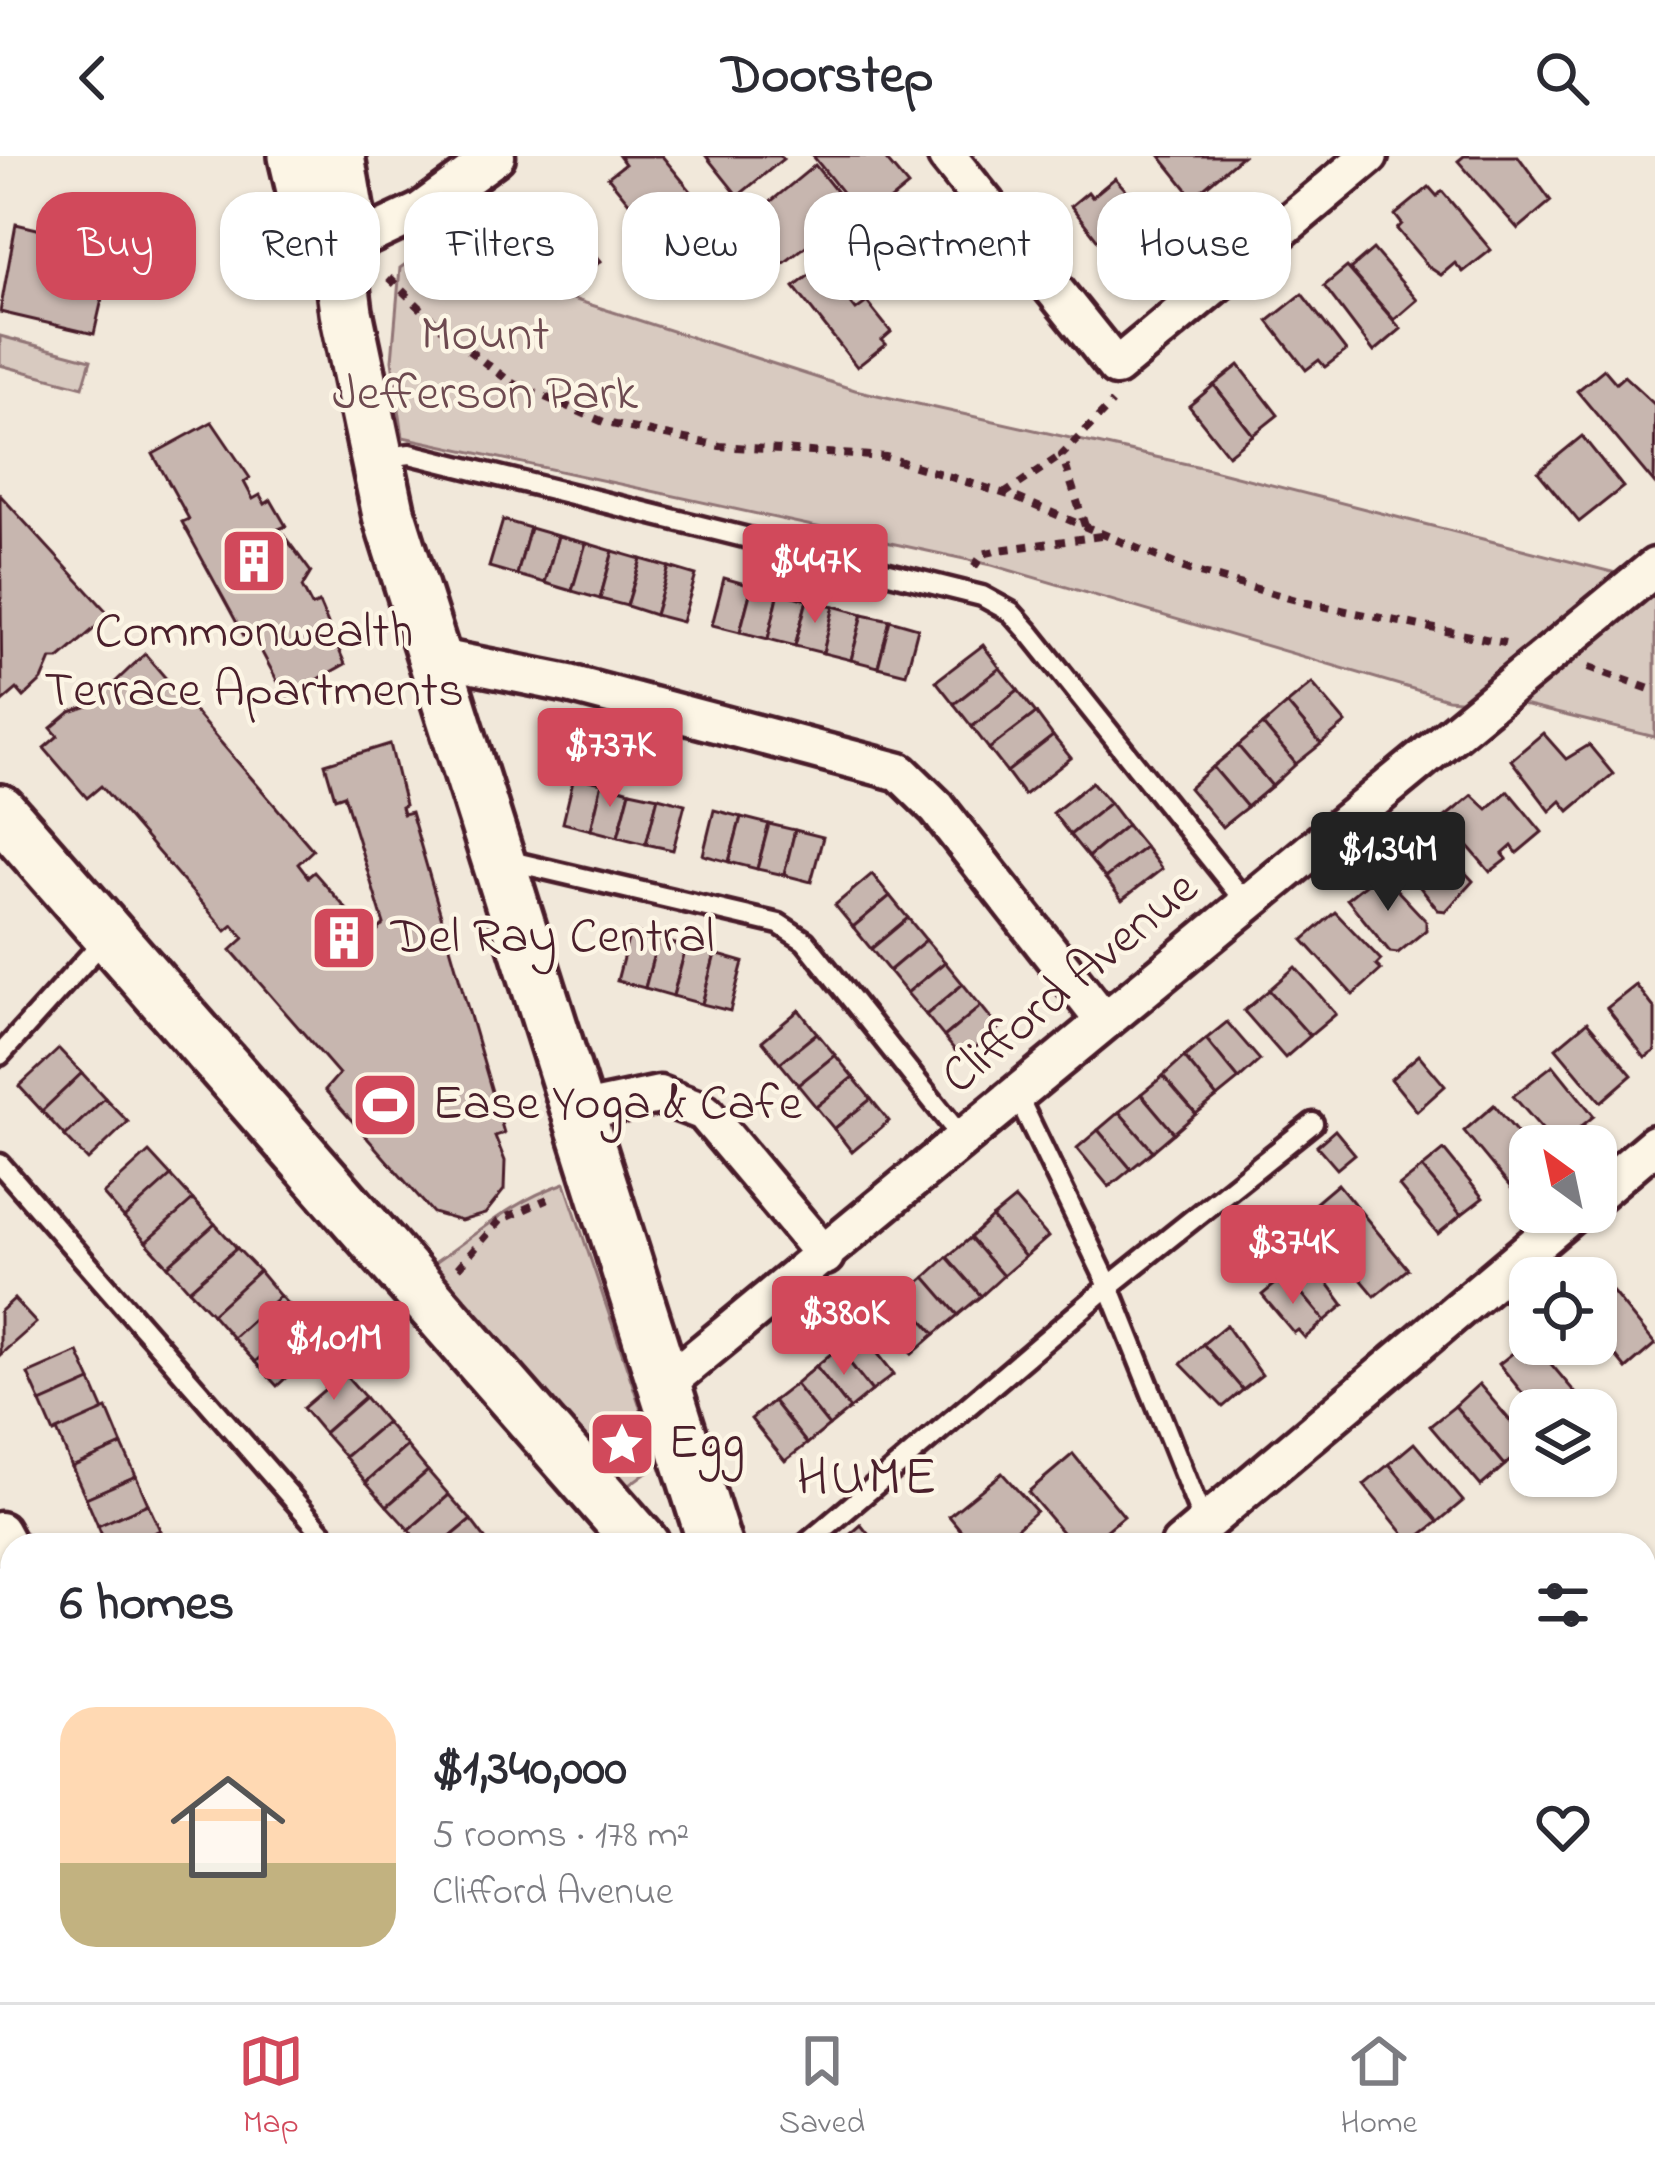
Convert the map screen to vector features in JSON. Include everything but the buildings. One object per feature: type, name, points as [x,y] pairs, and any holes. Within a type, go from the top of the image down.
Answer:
[{"type":"street","points":[[295,156],[304,192]]},
{"type":"street","points":[[338,156],[344,192]]},
{"type":"street","points":[[380,231],[496,156]]},
{"type":"street","points":[[947,156],[1116,367],[1369,156]]},
{"type":"street","points":[[347,300],[375,458],[711,1533]]},
{"type":"street","name":"Clifford Avenue","points":[[662,1387],[1655,567]]},
{"type":"street","points":[[434,657],[569,684],[900,772],[937,808],[1104,1021]]},
{"type":"street","points":[[0,811],[632,1533]]},
{"type":"street","points":[[578,1112],[659,1095],[704,1112],[825,1256]]},
{"type":"street","points":[[1617,1176],[1655,1144]]},
{"type":"street","points":[[1194,1533],[1549,1233]]},
{"type":"lane","points":[[375,458],[410,454],[963,590],[1011,613],[1247,904]]},
{"type":"lane","points":[[497,858],[778,924],[805,940],[963,1139]]},
{"type":"lane","points":[[0,1055],[109,935]]},
{"type":"lane","points":[[1017,1095],[1109,1286],[1191,1533]]},
{"type":"lane","points":[[819,1533],[1109,1286],[1313,1123]]},
{"type":"lane","points":[[0,1164],[323,1533]]},
{"type":"path","points":[[392,225],[389,284],[512,382],[605,423],[720,446],[886,457],[1004,494],[1190,570],[1307,603],[1552,654],[1655,691]]},
{"type":"path","points":[[1004,494],[1062,455],[1120,396],[1116,367]]},
{"type":"path","points":[[1062,455],[1086,527]]},
{"type":"path","points":[[963,590],[983,554],[1106,536]]},
{"type":"path","points":[[458,1268],[500,1220],[548,1199]]},
{"type":"green space","name":"Mount Jefferson Park","points":[[404,265],[404,300],[576,300],[855,390],[1205,468],[1655,583],[1655,737],[1527,706],[1447,699],[992,565],[403,437],[392,360],[400,268]]},
{"type":"green space","points":[[0,336],[91,360],[83,387],[0,365]]},
{"type":"green space","points":[[565,1183],[659,1463],[622,1490],[430,1266],[510,1209]]},
{"type":"place","name":"Commonwealth Terrace Apartments","points":[[254,561]]},
{"type":"place","name":"Del Ray Central","points":[[344,938]]},
{"type":"place","name":"Ease Yoga & Cafe","points":[[385,1105]]},
{"type":"place","name":"Egg","points":[[622,1444]]},
{"type":"district","name":"HUME","points":[[868,1480]]}]
